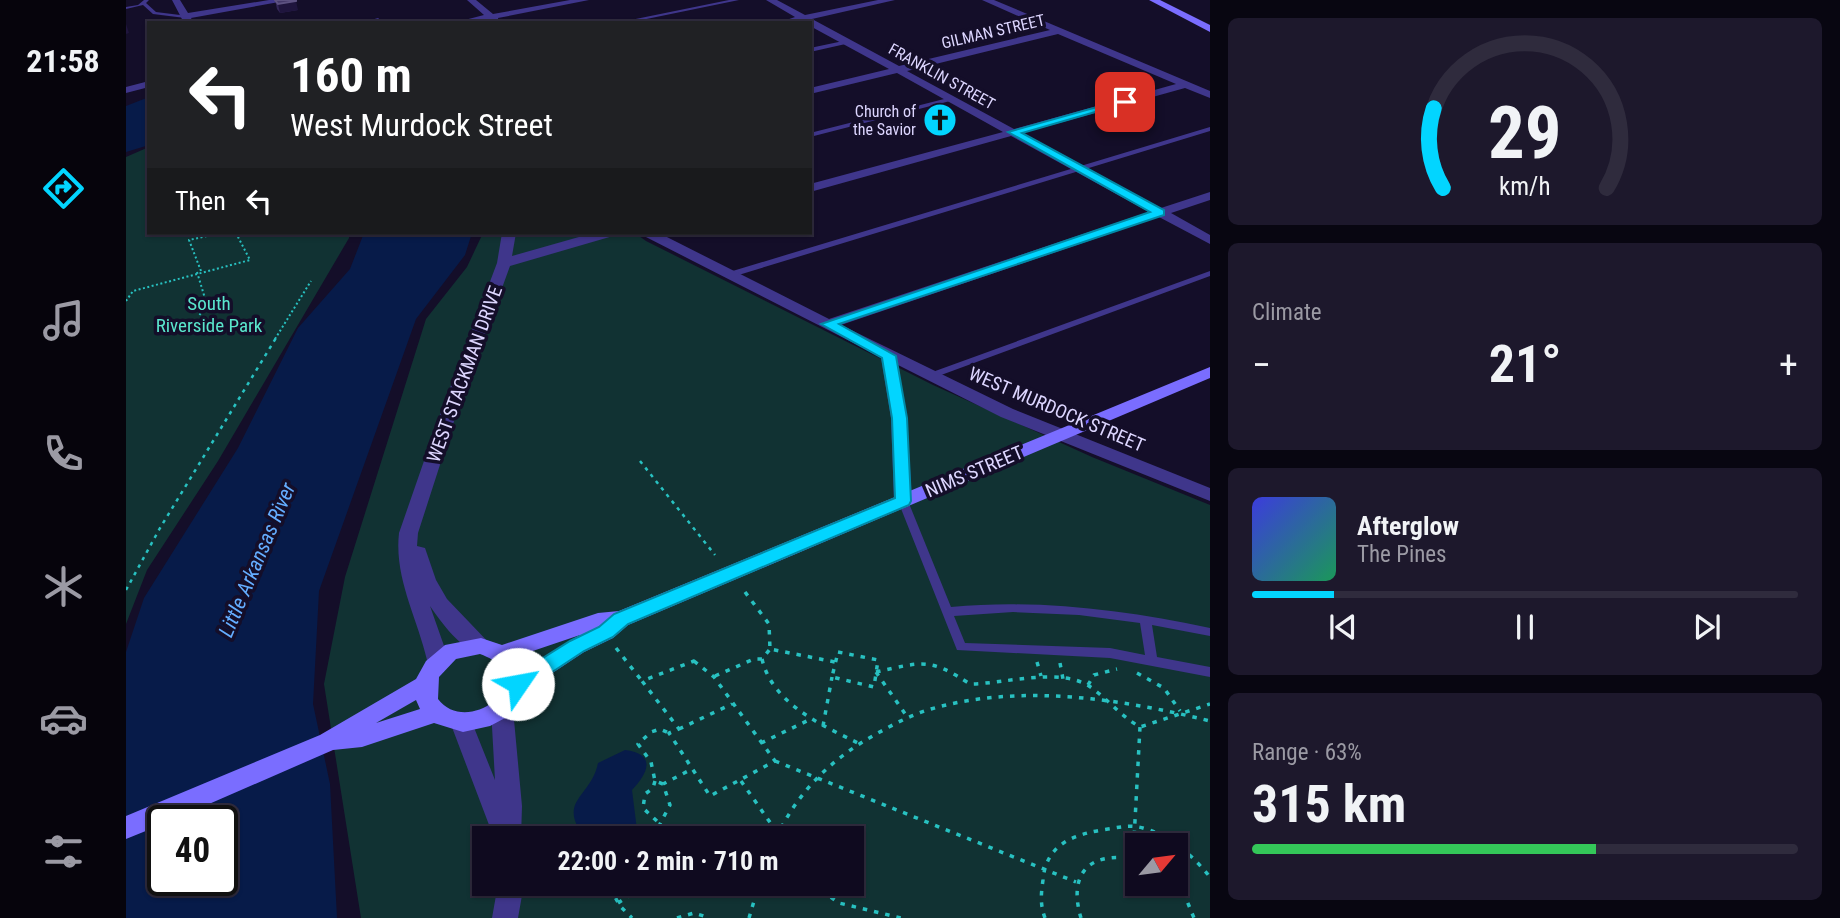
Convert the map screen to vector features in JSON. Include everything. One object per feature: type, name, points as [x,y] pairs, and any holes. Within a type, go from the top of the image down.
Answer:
[{"type":"street","points":[[176,0],[187,20],[286,0]]},
{"type":"street","points":[[471,0],[495,20],[585,0]]},
{"type":"street","name":"FRANKLIN STREET","points":[[770,0],[810,21]]},
{"type":"street","points":[[791,21],[891,0]]},
{"type":"street","points":[[986,0],[1210,95]]},
{"type":"street","points":[[1153,0],[1210,29]]},
{"type":"street","name":"FRANKLIN STREET","points":[[812,22],[1210,240]]},
{"type":"street","name":"GILMAN STREET","points":[[812,90],[1059,31]]},
{"type":"street","points":[[126,90],[147,85]]},
{"type":"street","points":[[812,187],[1186,85]]},
{"type":"street","points":[[828,324],[1210,196]]},
{"type":"street","name":"WEST STACKMAN DRIVE","points":[[438,660],[435,642],[415,591],[405,548],[407,530],[416,515],[449,412],[504,263],[509,235]]},
{"type":"street","points":[[504,263],[600,235]]},
{"type":"street","name":"WEST MURDOCK STREET","points":[[654,235],[930,376],[1058,435],[1210,495]]},
{"type":"street","points":[[889,356],[899,418],[903,501]]},
{"type":"street","name":"NIMS STREET","points":[[503,653],[598,621],[621,619],[1210,372]]},
{"type":"street","name":"WEST STACKMAN DRIVE","points":[[416,515],[419,565],[428,585],[463,632],[481,646]]},
{"type":"street","name":"NIMS STREET","points":[[518,684],[577,646],[606,632],[621,619]]},
{"type":"street","points":[[481,646],[503,653],[512,661],[517,672],[518,684],[510,702],[502,709],[475,721],[461,722],[436,713],[425,696],[424,685],[426,676],[438,660],[451,652],[481,646]]},
{"type":"street","points":[[126,828],[328,742],[424,685]]},
{"type":"street","points":[[502,709],[500,733],[512,813],[510,826]]},
{"type":"street","points":[[328,742],[362,737],[436,713]]},
{"type":"street","points":[[461,722],[503,826]]},
{"type":"street","points":[[505,918],[509,896]]},
{"type":"lane","points":[[628,21],[737,0]]},
{"type":"lane","points":[[126,8],[145,2],[155,13],[187,20]]},
{"type":"lane","points":[[812,50],[848,42]]},
{"type":"lane","points":[[812,134],[952,99]]},
{"type":"lane","points":[[729,275],[1210,129]]},
{"type":"lane","points":[[930,376],[1210,273]]},
{"type":"lane","points":[[903,501],[961,647],[1082,651],[1151,659],[1210,672]]},
{"type":"lane","points":[[947,612],[972,609],[1069,610],[1145,619],[1210,632]]},
{"type":"lane","points":[[1145,619],[1151,659]]},
{"type":"path","points":[[198,317],[207,304],[189,240],[202,235]]},
{"type":"path","points":[[126,301],[133,291],[250,260],[237,235]]},
{"type":"path","points":[[126,590],[160,528],[310,281]]},
{"type":"path","points":[[639,461],[715,555]]},
{"type":"path","points":[[745,592],[771,626],[773,636],[770,649],[762,659],[762,667],[772,682],[811,719],[860,744]]},
{"type":"path","points":[[616,648],[679,729]]},
{"type":"path","points":[[770,649],[835,662]]},
{"type":"path","points":[[823,726],[832,677],[835,662],[838,652],[878,660],[874,687],[832,677]]},
{"type":"path","points":[[714,677],[754,659],[762,659]]},
{"type":"path","points":[[642,681],[657,678],[680,663],[694,661],[714,677],[775,761],[1076,882]]},
{"type":"path","points":[[876,672],[923,662],[944,667],[961,681],[970,684],[1041,676],[1088,685],[1122,717],[1140,727],[1210,704]]},
{"type":"path","points":[[1088,685],[1094,675],[1121,668]]},
{"type":"path","points":[[876,672],[908,718]]},
{"type":"path","points":[[1133,672],[1146,676],[1164,688],[1181,713]]},
{"type":"path","points":[[783,826],[800,792],[833,760],[908,718],[930,709],[976,700],[1042,698],[1103,701],[1181,713],[1210,721]]},
{"type":"path","points":[[668,733],[732,704]]},
{"type":"path","points":[[761,743],[811,719]]},
{"type":"path","points":[[1135,833],[1140,727]]},
{"type":"path","points":[[663,784],[670,805],[660,824],[643,808],[645,794],[653,788],[655,781],[651,762],[638,744],[651,732],[660,729],[668,733],[710,796],[775,761]]},
{"type":"path","points":[[655,781],[663,784],[692,769]]},
{"type":"path","points":[[740,779],[771,826]]},
{"type":"path","points":[[1045,918],[1041,909],[1042,868],[1051,850],[1079,833],[1135,826],[1171,841],[1195,859],[1210,877]]},
{"type":"path","points":[[1081,918],[1075,898],[1076,882],[1084,868],[1097,859],[1114,856],[1125,858]]},
{"type":"path","points":[[614,896],[632,918]]},
{"type":"path","points":[[618,903],[629,896]]},
{"type":"path","points":[[749,918],[755,896]]},
{"type":"path","points":[[829,896],[839,903],[901,918]]},
{"type":"path","points":[[1185,896],[1194,918]]},
{"type":"path","points":[[677,918],[699,912],[710,918]]},
{"type":"green space","name":"South Riverside Park","points":[[147,148],[147,235],[349,235],[349,238],[218,461],[147,570],[126,624],[126,157]]},
{"type":"green space","points":[[482,235],[638,235],[933,385],[1092,457],[1210,505],[1210,918],[361,918],[324,684],[345,577],[426,319],[467,267]]},
{"type":"water","points":[[147,98],[147,146],[126,152],[126,106]]},
{"type":"water","name":"Little Arkansas River","points":[[363,235],[471,235],[465,255],[416,319],[319,591],[313,704],[330,784],[337,918],[126,918],[126,652],[144,598],[238,448],[298,328],[350,269]]},
{"type":"water","points":[[625,750],[635,752],[645,760],[645,771],[632,790],[636,826],[577,825],[575,807],[598,763]]},
{"type":"building","points":[[275,0],[296,0],[296,1],[278,4]]},
{"type":"place","name":"Church of the Savior","points":[[940,120]]},
{"type":"route","points":[[518,684],[577,646],[606,632],[621,619],[903,501],[899,418],[889,356],[828,324],[1160,213],[1013,132],[1125,102]]}]
